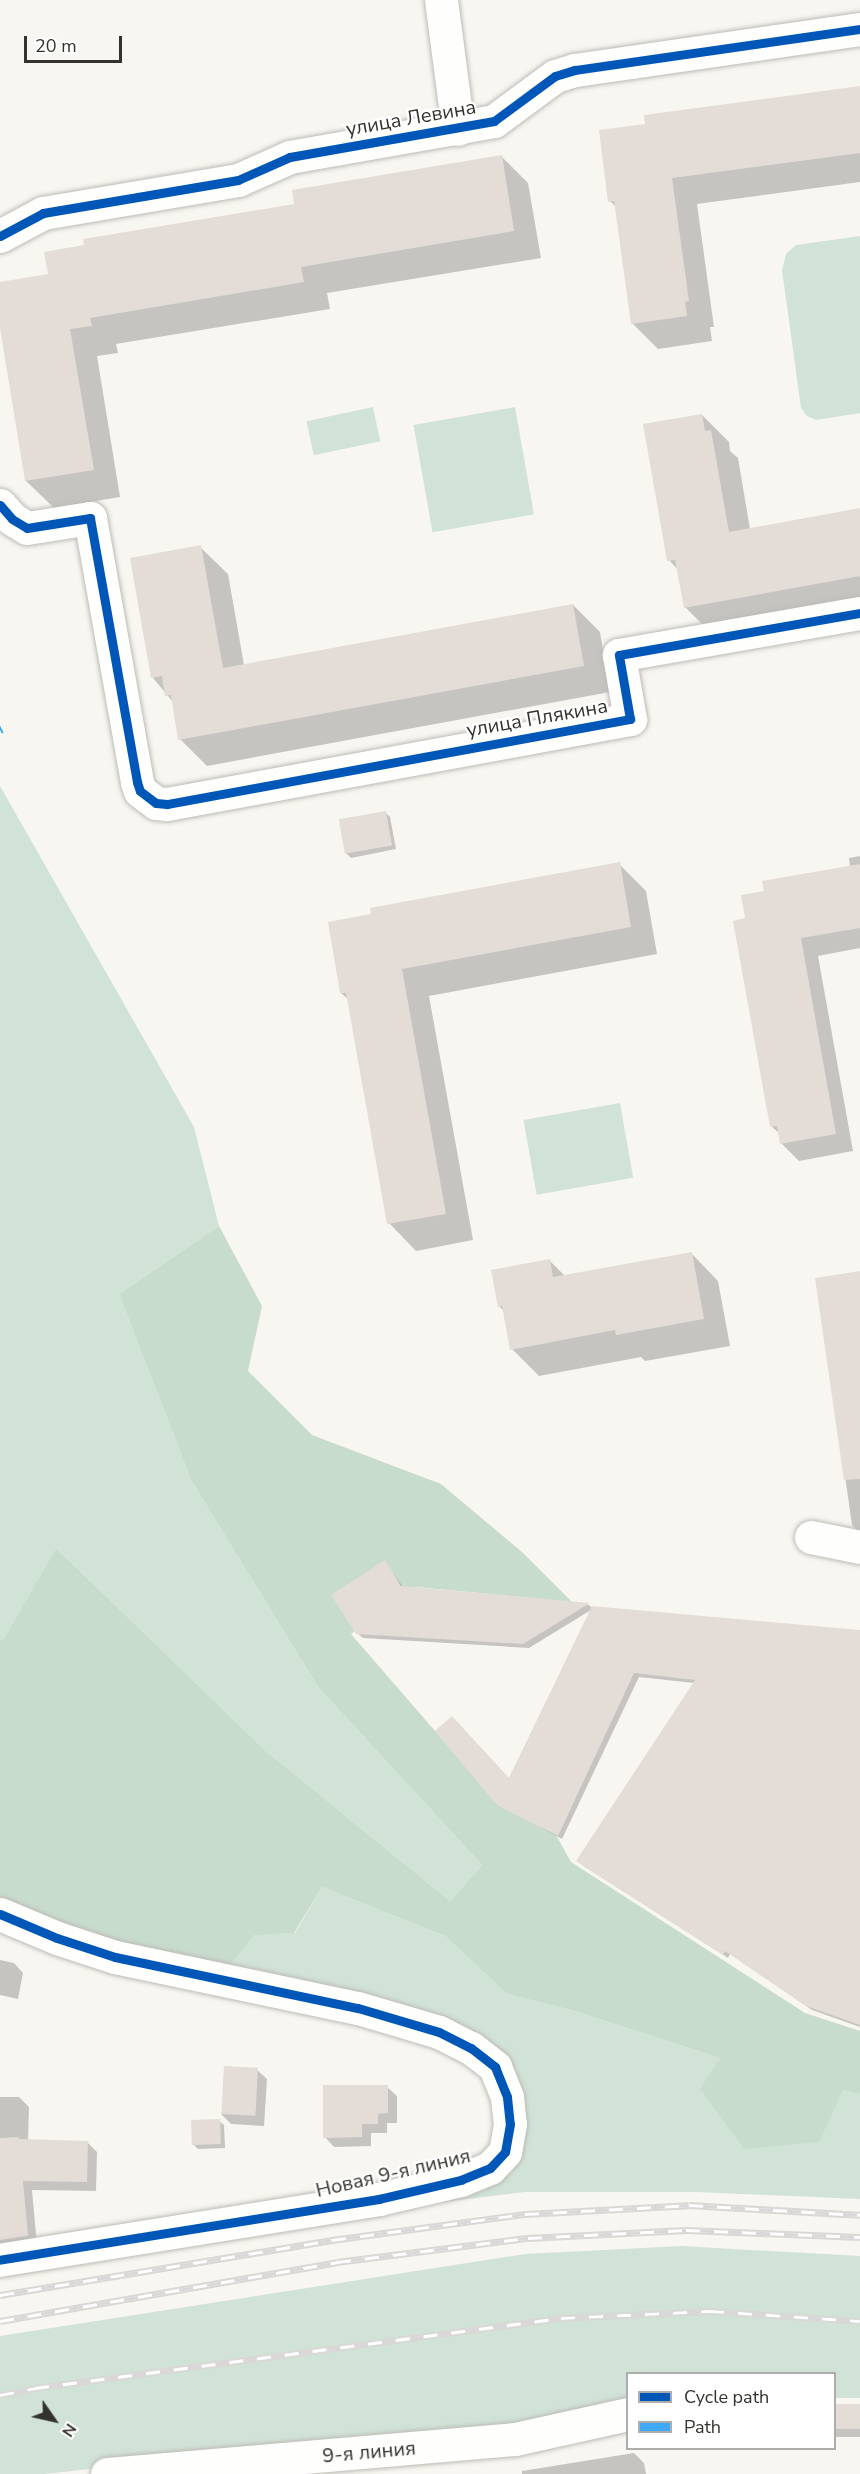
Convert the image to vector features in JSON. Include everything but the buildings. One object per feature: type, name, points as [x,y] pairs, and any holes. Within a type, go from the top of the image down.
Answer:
[{"type":"street","points":[[441,0],[458,129]]},
{"type":"street","name":"улица Левина","points":[[0,236],[43,213],[238,180],[290,157],[494,121],[555,76],[575,70],[860,29]]},
{"type":"street","name":"улица Плякина","points":[[0,505],[12,519],[27,528],[90,518],[137,782],[146,798],[167,804],[630,719],[619,655],[860,613]]},
{"type":"street","points":[[812,1537],[860,1547]]},
{"type":"street","name":"Новая 9-я линия","points":[[0,1914],[57,1938],[116,1957],[358,2008],[439,2032],[471,2048],[495,2067],[507,2097],[510,2124],[505,2152],[490,2168],[461,2180],[379,2199],[0,2260]]},
{"type":"street","name":"9-я линия","points":[[107,2474],[515,2439],[626,2414]]},
{"type":"green space","points":[[860,236],[860,413],[816,420],[807,416],[801,408],[782,270],[786,254],[796,245]]},
{"type":"green space","points":[[373,407],[380,441],[314,455],[306,421]]},
{"type":"green space","points":[[515,407],[534,514],[432,532],[414,425]]},
{"type":"green space","points":[[0,786],[194,1127],[219,1226],[119,1294],[191,1480],[318,1687],[482,1865],[450,1901],[266,1751],[56,1548],[4,1640],[0,1640]]},
{"type":"green space","points":[[620,1103],[633,1178],[537,1195],[523,1120]]},
{"type":"green space","points":[[219,1226],[262,1306],[248,1371],[312,1435],[441,1484],[522,1552],[572,1602],[416,1587],[351,1634],[500,1806],[556,1835],[571,1862],[805,2013],[860,2031],[860,2094],[843,2090],[819,2142],[744,2149],[700,2089],[720,2058],[571,2010],[507,1994],[445,1936],[322,1887],[294,1933],[254,1935],[229,1967],[119,1950],[0,1905],[0,1640],[4,1639],[56,1548],[266,1751],[450,1901],[482,1865],[318,1687],[191,1480],[119,1294]]},
{"type":"green space","points":[[322,1887],[445,1936],[507,1994],[571,2010],[720,2058],[860,2094],[860,2199],[697,2192],[525,2192],[387,2209],[512,2172],[524,2143],[505,2066],[229,1967],[254,1934],[295,1933]]},
{"type":"green space","points":[[681,2246],[860,2256],[860,2398],[836,2398],[836,2372],[626,2372],[626,2408],[502,2432],[134,2464],[45,2474],[0,2474],[0,2336],[525,2254]]},
{"type":"railway","points":[[0,2295],[332,2240],[525,2214],[689,2205],[860,2215]]},
{"type":"railway","points":[[0,2321],[337,2262],[528,2238],[686,2230],[860,2237]]},
{"type":"railway","points":[[0,2395],[35,2388],[561,2318],[710,2311],[860,2321]]},
{"type":"cycle path","points":[[0,236],[43,213],[238,180],[290,157],[494,121],[555,76],[575,70],[860,29]]},
{"type":"cycle path","points":[[0,505],[12,519],[27,528],[90,518],[137,782],[140,791],[156,803],[167,804],[630,719],[619,655],[860,613]]},
{"type":"cycle path","points":[[0,1914],[57,1938],[115,1957],[358,2008],[439,2032],[471,2048],[495,2067],[507,2097],[510,2124],[505,2152],[490,2168],[461,2180],[379,2199],[0,2260]]}]
